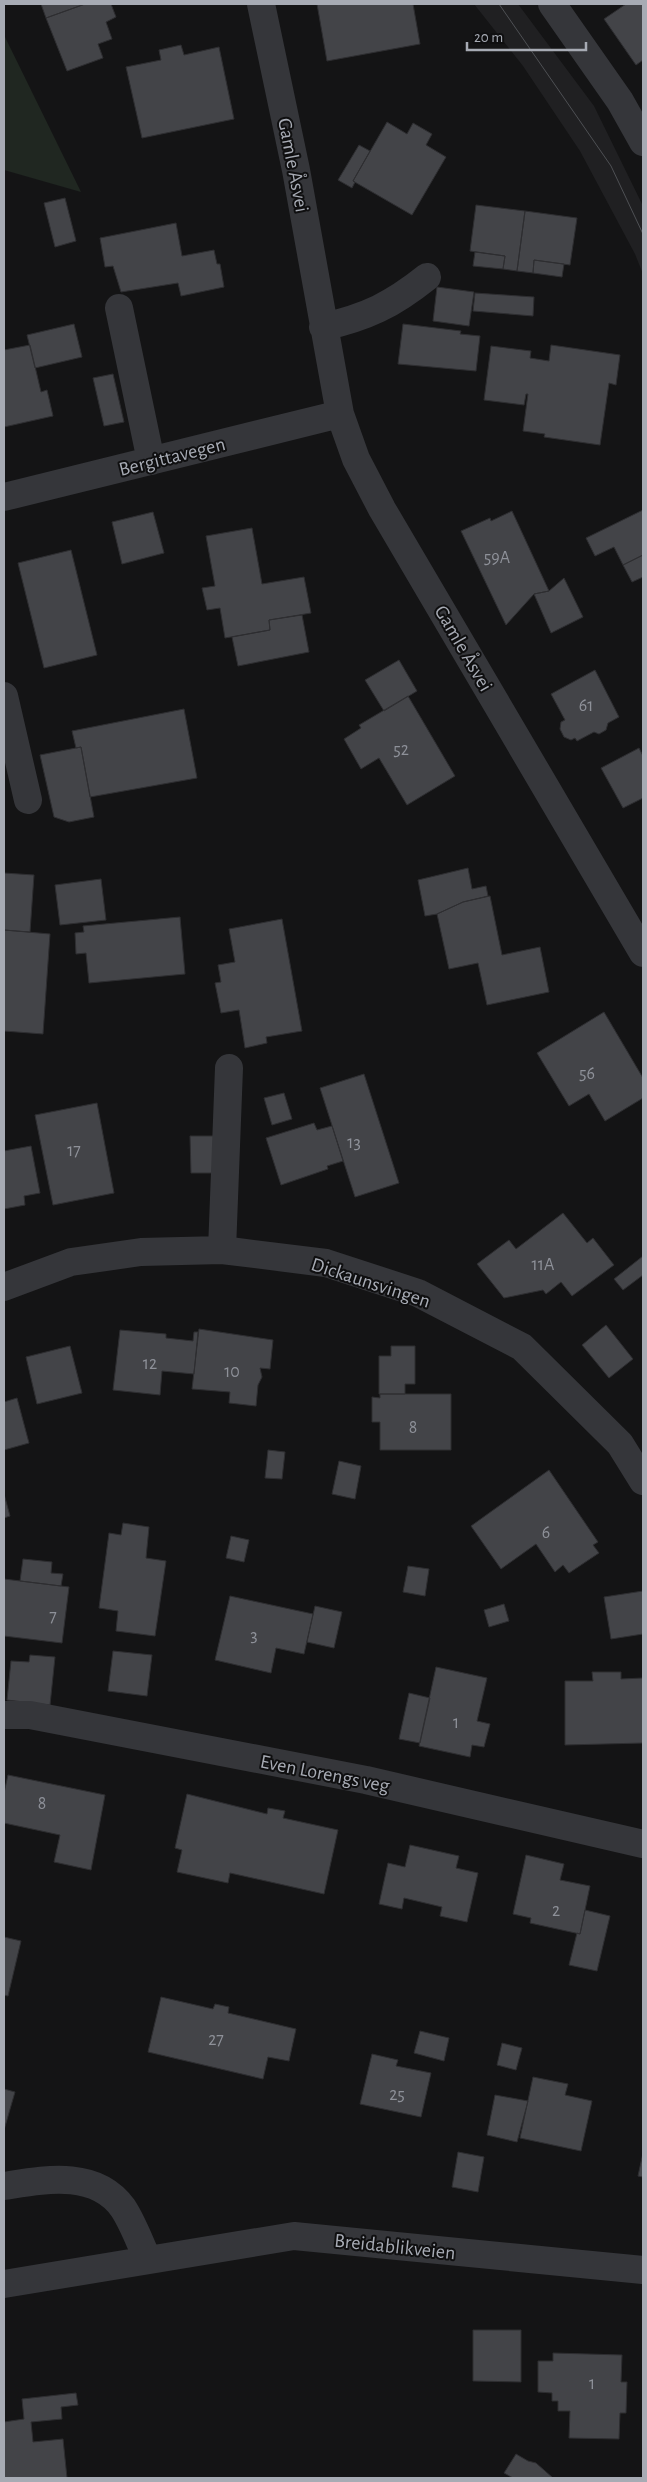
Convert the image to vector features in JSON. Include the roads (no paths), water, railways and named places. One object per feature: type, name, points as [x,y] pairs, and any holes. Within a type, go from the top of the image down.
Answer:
[{"type":"street","name":"Gamle Åsvei","points":[[261,4],[296,170],[340,414],[356,459],[382,509],[643,953]]},
{"type":"street","points":[[552,4],[620,101],[643,142]]},
{"type":"street","points":[[323,327],[354,321],[390,304],[427,277]]},
{"type":"street","points":[[119,308],[151,461]]},
{"type":"street","name":"Bergittavegen","points":[[4,498],[340,414]]},
{"type":"street","points":[[4,696],[28,800]]},
{"type":"street","points":[[222,1250],[229,1068]]},
{"type":"street","name":"Dickaunsvingen","points":[[4,1287],[70,1262],[141,1252],[222,1250],[326,1263],[418,1293],[522,1347],[620,1444],[643,1481]]},
{"type":"street","name":"Even Lorengs veg","points":[[4,1715],[30,1715],[366,1780],[643,1844]]},
{"type":"street","points":[[4,2186],[50,2179],[76,2180],[104,2192],[122,2207],[148,2260]]},
{"type":"street","name":"Breidablikveien","points":[[4,2284],[294,2236],[643,2270]]},
{"type":"tram line","points":[[499,4],[611,166],[643,234]]}]
